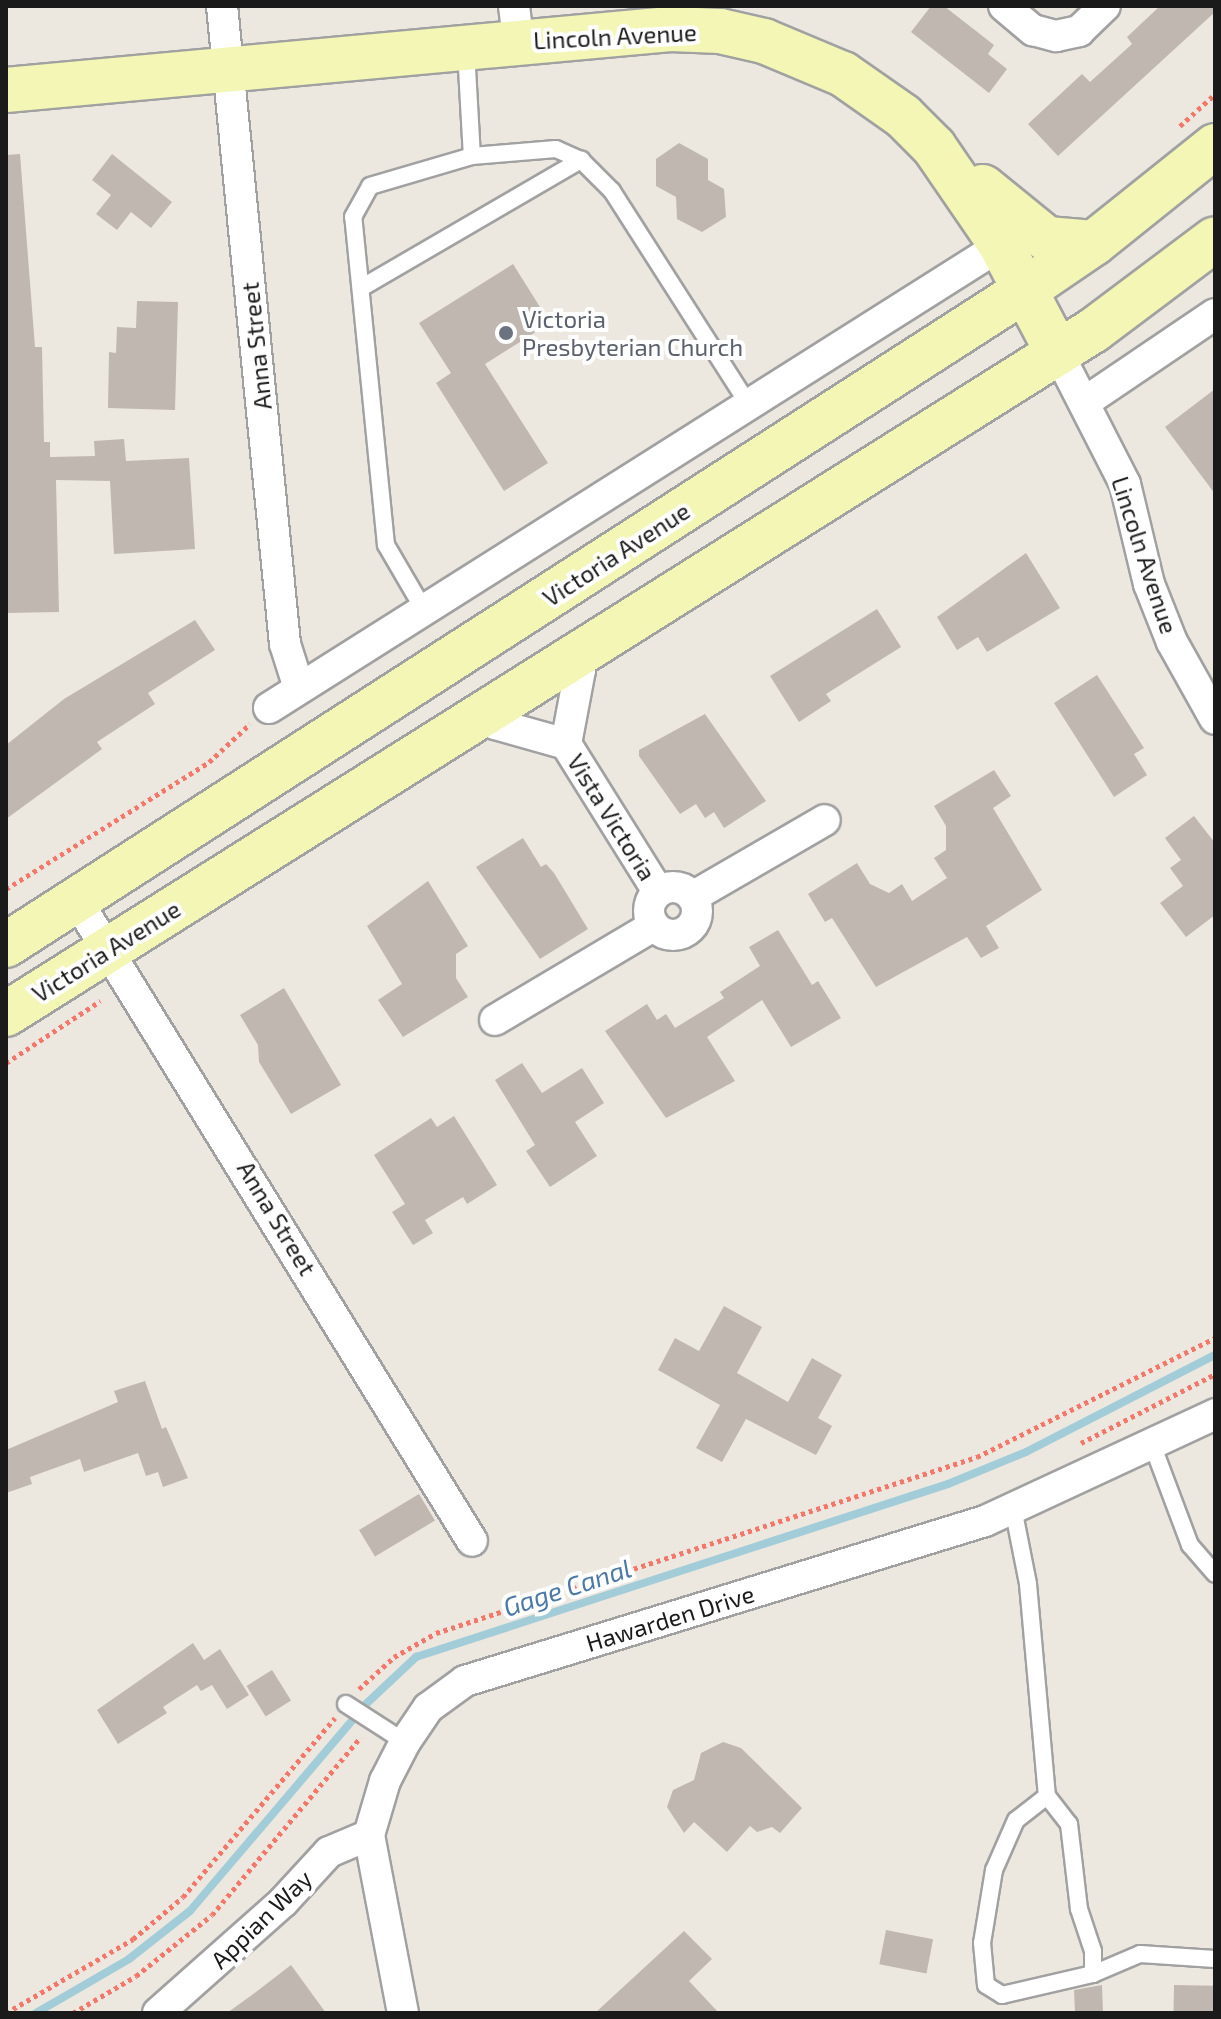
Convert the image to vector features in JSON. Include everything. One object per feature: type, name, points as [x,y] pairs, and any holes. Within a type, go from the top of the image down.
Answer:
[{"type":"main road","name":"Lincoln Avenue","points":[[6,90],[466,46],[516,24],[720,31],[764,41],[817,61],[875,94],[934,147],[1001,245],[1058,353]]},
{"type":"main road","name":"Victoria Avenue","points":[[6,945],[1025,290],[1094,243],[1215,146]]},
{"type":"main road","points":[[958,179],[992,190],[1017,220],[1047,239],[1094,243]]},
{"type":"main road","name":"Victoria Avenue","points":[[6,1014],[109,947],[488,715],[1058,353],[1215,239]]},
{"type":"street","name":"Anna Street","points":[[222,6],[285,644],[298,685]]},
{"type":"street","points":[[1004,6],[1033,30],[1056,36],[1079,31],[1105,6]]},
{"type":"street","points":[[269,708],[298,685],[424,610],[1001,245]]},
{"type":"street","points":[[1085,402],[1215,314]]},
{"type":"street","name":"Lincoln Avenue","points":[[1058,353],[1125,484],[1149,584],[1172,642],[1215,719]]},
{"type":"street","name":"Vista Victoria","points":[[566,744],[580,670],[577,657]]},
{"type":"street","name":"Vista Victoria","points":[[488,715],[495,724],[566,744],[658,891]]},
{"type":"street","points":[[694,896],[825,820]]},
{"type":"street","points":[[677,886],[694,896],[698,915],[688,931],[670,936],[653,926],[648,907],[658,891],[677,886]]},
{"type":"street","name":"Anna Street","points":[[76,899],[109,947],[472,1541]]},
{"type":"street","points":[[495,1020],[653,926]]},
{"type":"street","name":"Hawarden Drive","points":[[403,2013],[369,1835],[385,1781],[405,1742],[428,1708],[465,1681],[985,1521],[1215,1414]]},
{"type":"street","name":"Appian Way","points":[[158,2013],[283,1902],[329,1852],[369,1835]]},
{"type":"lane","points":[[466,46],[472,156]]},
{"type":"lane","points":[[424,610],[386,545],[353,217],[370,186],[472,156],[556,149],[581,160],[612,191],[749,405]]},
{"type":"lane","points":[[361,288],[581,160]]},
{"type":"lane","points":[[1152,1444],[1190,1545],[1215,1574]]},
{"type":"lane","points":[[1013,1508],[1028,1584],[1047,1796],[1069,1824],[1079,1909],[1093,1951],[1093,1974]]},
{"type":"lane","points":[[346,1704],[365,1720],[405,1742]]},
{"type":"lane","points":[[1047,1796],[1016,1820],[994,1870],[982,1943],[986,1985],[1002,1995],[1093,1974],[1140,1954],[1215,1959]]},
{"type":"path","points":[[6,889],[209,762],[269,708]]},
{"type":"path","points":[[6,1063],[100,1001]]},
{"type":"building","points":[[931,6],[944,6],[994,45],[988,54],[1007,69],[989,93],[911,32]]},
{"type":"building","points":[[1160,6],[1215,6],[1215,12],[1058,156],[1028,124],[1082,74],[1090,82],[1132,44],[1127,37]]},
{"type":"building","points":[[679,143],[708,159],[708,180],[724,189],[726,217],[702,232],[677,219],[676,197],[656,186],[656,159]]},
{"type":"building","points":[[20,154],[35,347],[42,347],[44,442],[50,442],[50,457],[95,456],[94,441],[124,439],[126,461],[189,458],[195,549],[114,554],[110,481],[56,480],[59,612],[6,613],[6,155]]},
{"type":"building","points":[[112,154],[172,202],[151,228],[131,212],[117,230],[96,214],[111,195],[92,180]]},
{"type":"building","points":[[513,264],[550,323],[485,364],[548,463],[504,491],[436,383],[451,373],[419,323]]},
{"type":"building","points":[[137,301],[178,302],[175,410],[108,408],[109,352],[116,353],[117,327],[136,328]]},
{"type":"building","points":[[1215,389],[1215,494],[1165,427]]},
{"type":"building","points":[[1026,553],[1060,608],[987,652],[978,637],[957,650],[937,617]]},
{"type":"building","points":[[877,609],[901,647],[826,694],[831,701],[799,722],[770,676]]},
{"type":"building","points":[[195,620],[215,650],[148,693],[155,704],[97,742],[102,749],[6,819],[6,745],[64,699]]},
{"type":"building","points":[[1097,675],[1144,748],[1134,754],[1147,775],[1114,797],[1054,703]]},
{"type":"building","points":[[705,714],[766,801],[724,828],[714,812],[705,818],[696,804],[680,814],[639,756],[639,750]]},
{"type":"building","points":[[994,770],[1011,796],[993,808],[1042,890],[986,926],[999,948],[981,958],[967,937],[876,987],[832,918],[825,922],[808,894],[857,863],[870,884],[889,893],[902,884],[912,901],[947,878],[934,858],[946,850],[946,826],[934,806]]},
{"type":"building","points":[[1194,816],[1215,843],[1215,915],[1186,937],[1160,903],[1183,886],[1170,868],[1181,860],[1165,838]]},
{"type":"building","points":[[523,838],[541,867],[546,864],[554,873],[588,929],[540,959],[476,867]]},
{"type":"building","points":[[428,881],[468,946],[456,954],[456,978],[468,997],[403,1037],[378,1000],[402,984],[367,926]]},
{"type":"building","points":[[778,930],[812,985],[818,981],[841,1018],[791,1047],[762,1000],[707,1037],[735,1081],[666,1118],[605,1031],[647,1004],[657,1020],[666,1014],[675,1028],[724,998],[720,992],[760,966],[749,947]]},
{"type":"building","points":[[284,988],[341,1085],[291,1114],[259,1062],[258,1045],[240,1015]]},
{"type":"building","points":[[522,1063],[542,1093],[582,1068],[604,1103],[575,1122],[597,1156],[550,1187],[526,1151],[535,1145],[495,1080]]},
{"type":"building","points":[[454,1116],[497,1185],[467,1204],[463,1197],[425,1220],[433,1233],[413,1245],[392,1212],[405,1204],[374,1155],[431,1118],[437,1127]]},
{"type":"building","points":[[724,1306],[762,1327],[737,1373],[788,1402],[812,1358],[842,1375],[818,1418],[832,1426],[816,1455],[746,1419],[722,1462],[696,1448],[720,1405],[658,1370],[675,1338],[699,1351]]},
{"type":"building","points":[[145,1381],[162,1429],[166,1427],[188,1478],[163,1487],[158,1472],[146,1476],[138,1453],[84,1472],[80,1459],[30,1477],[32,1484],[6,1493],[6,1450],[118,1402],[114,1391]]},
{"type":"building","points":[[419,1494],[435,1521],[375,1557],[359,1530]]},
{"type":"building","points":[[193,1643],[204,1660],[220,1649],[249,1695],[227,1709],[212,1685],[201,1691],[197,1685],[163,1707],[167,1713],[118,1744],[97,1710]]},
{"type":"building","points":[[272,1670],[291,1701],[266,1716],[247,1686]]},
{"type":"building","points":[[723,1742],[741,1748],[802,1808],[780,1833],[772,1827],[757,1832],[750,1826],[727,1852],[694,1822],[684,1833],[667,1807],[673,1790],[694,1780],[701,1753]]},
{"type":"building","points":[[886,1930],[933,1939],[926,1974],[879,1964]]},
{"type":"building","points":[[684,1931],[712,1959],[689,1981],[719,2013],[595,2013]]},
{"type":"building","points":[[291,1965],[326,2013],[227,2013],[256,1992]]},
{"type":"building","points":[[1102,1985],[1103,2013],[1075,2013],[1074,1990]]},
{"type":"building","points":[[1174,1985],[1215,1986],[1215,2013],[1174,2013]]},
{"type":"waterway","name":"Gage Canal","points":[[36,2013],[129,1959],[190,1911],[366,1704],[416,1657],[948,1484],[1026,1452],[1215,1355]]},
{"type":"place","name":"Victoria Presbyterian Church","points":[[506,333]]}]
